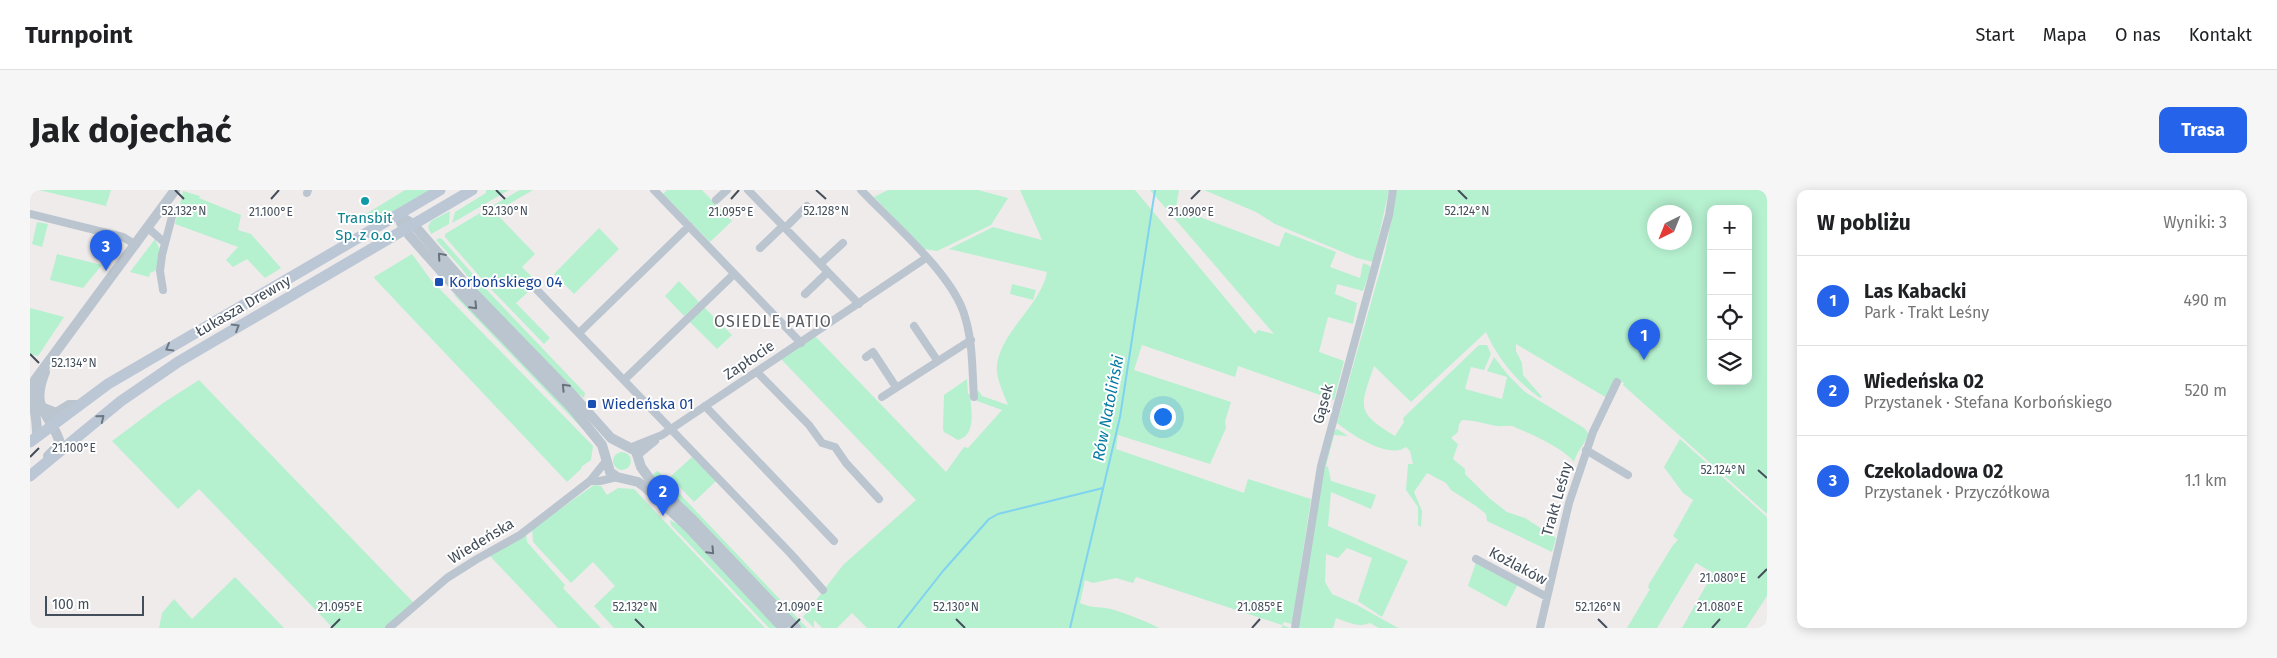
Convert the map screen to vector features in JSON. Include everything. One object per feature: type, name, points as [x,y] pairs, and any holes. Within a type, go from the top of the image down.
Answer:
[{"type":"main road","name":"Łukasza Drewny","points":[[41,434],[77,405],[115,380],[440,190]]},
{"type":"main road","name":"Łukasza Drewny","points":[[30,476],[42,467],[60,447],[178,362],[472,190]]},
{"type":"street","points":[[30,471],[60,447],[59,440],[41,434],[36,422],[41,384],[48,364],[175,190]]},
{"type":"street","points":[[654,190],[801,343]]},
{"type":"street","points":[[716,200],[727,190]]},
{"type":"street","points":[[748,190],[859,304]]},
{"type":"street","points":[[861,190],[926,258],[957,296],[965,316],[971,340],[974,397]]},
{"type":"street","name":"Gąsek","points":[[1295,628],[1321,466],[1389,215],[1393,190]]},
{"type":"street","points":[[760,248],[807,206]]},
{"type":"street","points":[[163,290],[160,271],[165,242],[174,209]]},
{"type":"street","points":[[30,214],[123,237],[136,245]]},
{"type":"street","points":[[398,215],[570,392],[611,438],[633,452],[649,478],[691,518],[796,628]]},
{"type":"street","points":[[579,333],[689,226]]},
{"type":"street","points":[[409,227],[456,288],[564,399],[602,444],[610,472],[619,477],[638,482],[654,495],[688,527],[783,628]]},
{"type":"street","points":[[148,228],[165,242]]},
{"type":"street","points":[[820,264],[842,243]]},
{"type":"street","name":"Zapłocie","points":[[633,452],[662,435],[801,343],[926,258]]},
{"type":"street","points":[[806,294],[828,272]]},
{"type":"street","points":[[624,380],[734,274]]},
{"type":"street","points":[[537,290],[823,590]]},
{"type":"street","points":[[914,326],[937,360]]},
{"type":"street","points":[[882,397],[971,340]]},
{"type":"street","points":[[866,357],[873,352],[896,387]]},
{"type":"street","points":[[757,372],[809,426],[822,443],[834,447],[846,464],[879,499]]},
{"type":"street","name":"Trakt Leśny","points":[[1540,628],[1562,530],[1586,450],[1594,428],[1617,382]]},
{"type":"street","points":[[37,410],[56,414],[69,405],[77,405]]},
{"type":"street","points":[[705,406],[834,541]]},
{"type":"street","points":[[37,410],[41,434]]},
{"type":"street","points":[[606,461],[612,449],[633,452]]},
{"type":"street","points":[[1586,450],[1628,475]]},
{"type":"street","points":[[619,477],[627,477],[636,472],[633,452]]},
{"type":"street","name":"Wiedeńska","points":[[389,628],[447,578],[520,535],[590,481],[606,461]]},
{"type":"street","name":"Wiedeńska","points":[[590,481],[619,477]]},
{"type":"street","name":"Koźlaków","points":[[1476,559],[1547,597]]},
{"type":"green space","points":[[39,190],[111,190],[106,206]]},
{"type":"green space","points":[[405,190],[430,190],[384,217],[382,215],[366,222],[361,217]]},
{"type":"green space","points":[[486,190],[509,190],[452,223],[455,212],[486,193]]},
{"type":"green space","points":[[520,190],[533,190],[497,211],[492,206]]},
{"type":"green space","points":[[667,190],[702,190],[732,221],[710,242],[663,194]]},
{"type":"green space","points":[[888,190],[978,190],[1008,198],[991,225],[937,251],[924,249],[874,197]]},
{"type":"green space","points":[[1020,190],[1135,190],[1255,334],[1258,330],[1274,334],[1150,190],[1179,190],[1176,208],[1279,247],[1285,232],[1336,252],[1330,267],[1360,278],[1363,263],[1370,266],[1371,269],[1363,291],[1337,284],[1335,294],[1357,303],[1353,324],[1328,317],[1319,352],[1344,361],[1334,400],[1238,366],[1235,377],[1142,345],[1134,370],[1231,402],[1225,421],[1226,428],[1210,464],[1118,435],[1116,449],[1244,493],[1248,479],[1311,499],[1292,624],[1284,622],[1282,625],[1136,577],[1133,583],[1116,578],[1093,583],[1085,580],[1080,603],[1117,611],[1159,628],[867,628],[852,613],[837,628],[822,628],[814,620],[814,628],[803,617],[843,565],[916,500],[781,359],[815,336],[946,472],[964,447],[968,448],[1002,410],[977,401],[977,392],[979,391],[982,396],[1008,405],[997,372],[998,359],[1010,334],[1037,297],[1047,272],[949,249],[993,227],[1042,240]]},
{"type":"green space","points":[[1204,190],[1389,190],[1373,262],[1357,258],[1275,224],[1256,212]]},
{"type":"green space","points":[[1397,190],[1767,190],[1767,514],[1623,385],[1624,383],[1616,380],[1607,398],[1516,344],[1516,351],[1522,363],[1523,375],[1542,397],[1540,398],[1508,369],[1486,332],[1411,402],[1374,366],[1366,391],[1364,407],[1373,421],[1395,436],[1404,422],[1403,418],[1479,345],[1487,345],[1491,354],[1484,370],[1471,367],[1465,389],[1502,399],[1507,377],[1487,371],[1494,357],[1525,392],[1584,428],[1589,434],[1574,462],[1554,446],[1512,426],[1499,426],[1462,420],[1459,424],[1458,432],[1451,438],[1458,444],[1453,459],[1465,469],[1465,474],[1489,498],[1507,512],[1525,518],[1556,538],[1552,552],[1487,521],[1486,514],[1476,506],[1451,490],[1446,483],[1427,473],[1414,492],[1422,511],[1421,527],[1418,525],[1418,507],[1406,490],[1408,464],[1413,464],[1410,451],[1406,447],[1399,450],[1390,450],[1370,444],[1337,423],[1385,253]]},
{"type":"green space","points":[[183,191],[200,196],[199,198],[241,215],[238,230],[251,234],[281,268],[265,278],[247,259],[233,267],[226,260],[238,247],[175,224]]},
{"type":"green space","points":[[490,207],[535,254],[522,267],[538,283],[516,303],[550,338],[544,344],[488,286],[445,237],[445,234]]},
{"type":"green space","points":[[450,211],[449,224],[431,234],[428,227],[431,221]]},
{"type":"green space","points":[[37,222],[48,224],[42,247],[32,244]]},
{"type":"green space","points":[[599,228],[619,249],[574,294],[554,274]]},
{"type":"green space","points":[[439,238],[585,393],[584,398],[573,390],[479,292],[462,269],[436,240]]},
{"type":"green space","points":[[155,239],[160,250],[157,270],[150,273],[149,277],[130,272]]},
{"type":"green space","points":[[57,254],[102,265],[83,288],[50,280]]},
{"type":"green space","points":[[412,254],[431,280],[593,446],[591,460],[581,467],[567,482],[375,279],[374,277]]},
{"type":"green space","points":[[679,281],[699,302],[684,316],[665,296]]},
{"type":"green space","points":[[1012,284],[1036,290],[1033,300],[1010,294]]},
{"type":"green space","points":[[452,293],[461,299],[565,405],[596,443]]},
{"type":"green space","points":[[704,307],[732,335],[717,349],[689,321]]},
{"type":"green space","points":[[30,308],[64,317],[38,356],[30,354]]},
{"type":"green space","points":[[967,379],[972,414],[971,421],[968,433],[958,440],[944,432],[943,429],[944,395]]},
{"type":"green space","points":[[199,380],[413,602],[386,628],[333,628],[199,489],[178,509],[112,441],[163,403]]},
{"type":"green space","points":[[1337,429],[1348,436],[1334,435],[1326,466],[1328,467],[1331,481],[1376,495],[1371,509],[1331,492],[1328,526],[1408,561],[1382,617],[1358,601],[1372,558],[1347,548],[1338,558],[1326,554],[1325,582],[1332,594],[1357,605],[1398,628],[1379,628],[1370,623],[1357,625],[1336,618],[1333,628],[1298,628],[1324,467],[1334,431]]},
{"type":"green space","points":[[1680,439],[1767,517],[1767,596],[1746,628],[1682,628],[1713,573],[1696,563],[1657,628],[1627,628],[1650,589],[1648,588],[1649,584],[1678,540],[1673,536],[1693,500],[1683,493],[1664,467]]},
{"type":"green space","points":[[618,452],[626,452],[631,457],[629,468],[618,470],[613,465],[613,457]]},
{"type":"green space","points":[[692,457],[716,481],[694,502],[670,477]]},
{"type":"green space","points":[[657,471],[807,628],[801,628],[709,530],[651,476]]},
{"type":"green space","points":[[594,485],[601,486],[607,495],[618,488],[634,489],[765,628],[614,628],[594,606],[615,586],[593,562],[571,583],[533,542],[532,529]]},
{"type":"green space","points":[[670,520],[681,526],[778,628],[769,628],[671,525]]},
{"type":"green space","points":[[526,534],[527,542],[565,585],[563,588],[601,628],[558,628],[489,555]]},
{"type":"green space","points":[[1476,562],[1515,582],[1517,586],[1506,607],[1468,586]]},
{"type":"green space","points":[[235,577],[284,628],[159,628],[162,613],[174,599],[192,619]]},
{"type":"waterway","name":"Rów Natoliński","points":[[1070,628],[1120,417],[1155,190]]},
{"type":"waterway","points":[[898,628],[943,571],[989,519],[998,514],[1103,488]]},
{"type":"place","name":"Transbit Sp. z o.o.","points":[[365,201]]},
{"type":"place","name":"Czekoladowa 02","points":[[106,271]]},
{"type":"place","name":"Korbońskiego 04","points":[[439,282]]},
{"type":"place","name":"Las Kabacki","points":[[1644,360]]},
{"type":"place","name":"Wiedeńska 01","points":[[592,404]]},
{"type":"place","name":"Wiedeńska 02","points":[[663,516]]},
{"type":"district","name":"OSIEDLE PATIO","points":[[773,321]]}]
